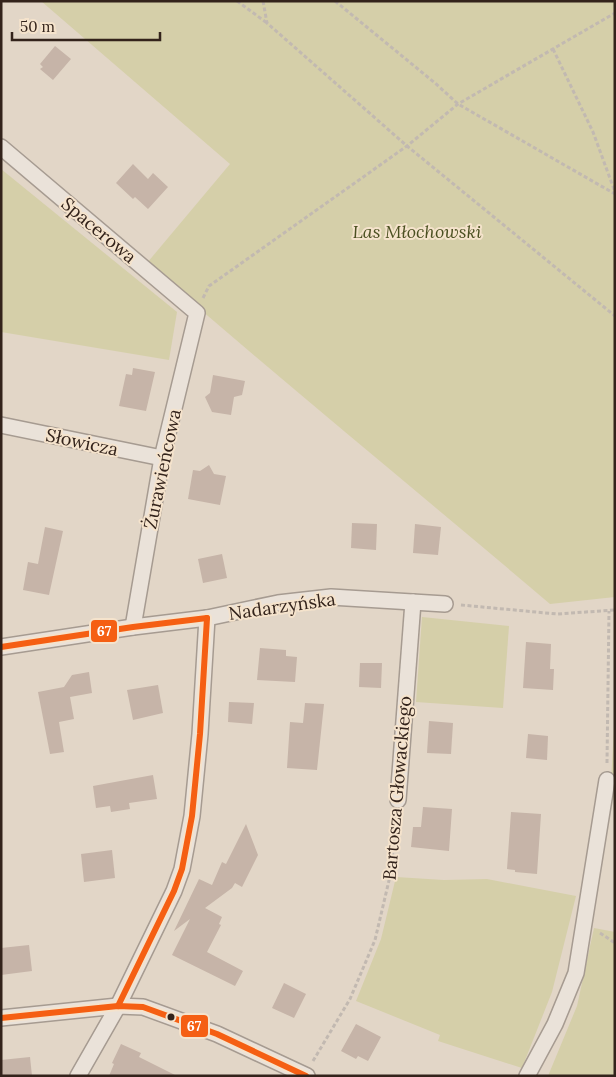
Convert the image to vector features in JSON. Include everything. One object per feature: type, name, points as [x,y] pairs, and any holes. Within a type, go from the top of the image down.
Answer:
[{"type":"street","name":"Spacerowa","points":[[1,148],[197,313]]},
{"type":"street","name":"Żurawieńcowa","points":[[132,627],[162,458],[197,313]]},
{"type":"street","name":"Słowicza","points":[[1,425],[162,458]]},
{"type":"street","name":"Nadarzyńska","points":[[1,647],[132,627],[208,618],[278,603],[331,597],[445,604]]},
{"type":"street","name":"Bartosza Głowackiego","points":[[398,800],[412,602]]},
{"type":"street","points":[[78,1076],[118,1006],[174,891],[182,869],[192,816],[208,618]]},
{"type":"street","points":[[527,1076],[555,1024],[576,973],[607,780]]},
{"type":"street","points":[[1,1018],[118,1006],[143,1007],[217,1034],[306,1075]]},
{"type":"path","points":[[237,1],[267,23],[407,146],[615,316]]},
{"type":"path","points":[[263,1],[267,23]]},
{"type":"path","points":[[335,1],[458,104],[615,193]]},
{"type":"path","points":[[197,313],[209,286],[407,146],[458,104],[615,14]]},
{"type":"path","points":[[553,50],[592,132],[615,193]]},
{"type":"path","points":[[445,604],[557,614],[615,610]]},
{"type":"path","points":[[607,780],[609,611]]},
{"type":"path","name":"Bartosza Głowackiego","points":[[306,1075],[350,999],[375,940],[392,872],[398,800]]},
{"type":"green space","name":"Las Młochowski","points":[[41,1],[615,1],[615,597],[550,604],[297,392],[147,263],[230,164]]},
{"type":"green space","points":[[1,169],[177,312],[169,360],[1,332]]},
{"type":"green space","points":[[422,617],[509,626],[503,708],[416,702]]},
{"type":"green space","points":[[615,711],[615,800],[610,799]]},
{"type":"green space","points":[[396,877],[444,880],[487,879],[576,896],[552,992],[522,1068],[438,1041],[440,1035],[356,1001],[381,939]]},
{"type":"green space","points":[[594,928],[615,932],[615,1076],[548,1076],[577,1006]]},
{"type":"building","points":[[55,46],[71,59],[53,80],[40,69],[43,67],[40,64]]},
{"type":"building","points":[[133,164],[148,179],[153,173],[168,187],[148,209],[135,197],[133,199],[116,183]]},
{"type":"building","points":[[133,368],[155,372],[146,411],[119,406],[126,374],[132,375]]},
{"type":"building","points":[[213,375],[245,381],[242,395],[234,397],[231,415],[212,412],[205,397],[210,393]]},
{"type":"building","points":[[209,465],[214,474],[226,476],[220,505],[188,499],[193,470],[200,471]]},
{"type":"building","points":[[352,523],[377,524],[376,550],[351,548]]},
{"type":"building","points":[[415,524],[441,527],[438,555],[413,553]]},
{"type":"building","points":[[45,527],[63,531],[49,595],[23,590],[28,562],[38,564]]},
{"type":"building","points":[[222,554],[227,578],[203,583],[198,559]]},
{"type":"building","points":[[526,642],[551,644],[550,669],[554,669],[553,690],[523,688]]},
{"type":"building","points":[[260,648],[286,650],[286,656],[297,657],[295,682],[257,680]]},
{"type":"building","points":[[360,663],[382,663],[381,688],[359,687]]},
{"type":"building","points":[[89,672],[92,693],[70,697],[74,719],[59,722],[64,752],[50,754],[38,692],[64,687],[72,675]]},
{"type":"building","points":[[158,685],[163,713],[133,720],[127,690]]},
{"type":"building","points":[[229,702],[254,703],[252,724],[228,722]]},
{"type":"building","points":[[305,703],[324,704],[317,770],[287,768],[290,722],[303,723]]},
{"type":"building","points":[[429,721],[453,723],[451,754],[427,753]]},
{"type":"building","points":[[528,734],[548,736],[547,760],[526,758]]},
{"type":"building","points":[[153,775],[157,799],[129,803],[130,809],[111,812],[110,806],[96,808],[93,786]]},
{"type":"building","points":[[423,807],[452,809],[449,851],[411,847],[413,827],[421,827]]},
{"type":"building","points":[[511,812],[541,814],[537,874],[515,872],[515,870],[507,869]]},
{"type":"building","points":[[246,824],[258,855],[242,887],[235,883],[232,888],[205,908],[222,917],[219,924],[221,925],[207,952],[243,971],[235,986],[172,955],[190,919],[174,931],[199,879],[212,885],[222,862],[226,864]]},
{"type":"building","points":[[112,850],[115,878],[84,882],[81,854]]},
{"type":"building","points":[[29,945],[32,971],[1,975],[1,948]]},
{"type":"building","points":[[284,983],[306,994],[294,1018],[272,1008]]},
{"type":"building","points":[[356,1024],[381,1037],[368,1061],[358,1056],[356,1059],[341,1051]]},
{"type":"building","points":[[121,1044],[141,1053],[139,1057],[177,1076],[109,1076],[114,1064],[112,1063]]},
{"type":"building","points":[[30,1057],[32,1076],[1,1076],[1,1060]]},
{"type":"transit line","name":"67","points":[[1,647],[207,618]]},
{"type":"transit line","name":"67","points":[[118,1006],[174,891],[182,869],[192,816],[200,734],[207,618]]},
{"type":"transit line","name":"67","points":[[1,1018],[118,1006],[143,1007],[217,1034],[306,1076]]}]
